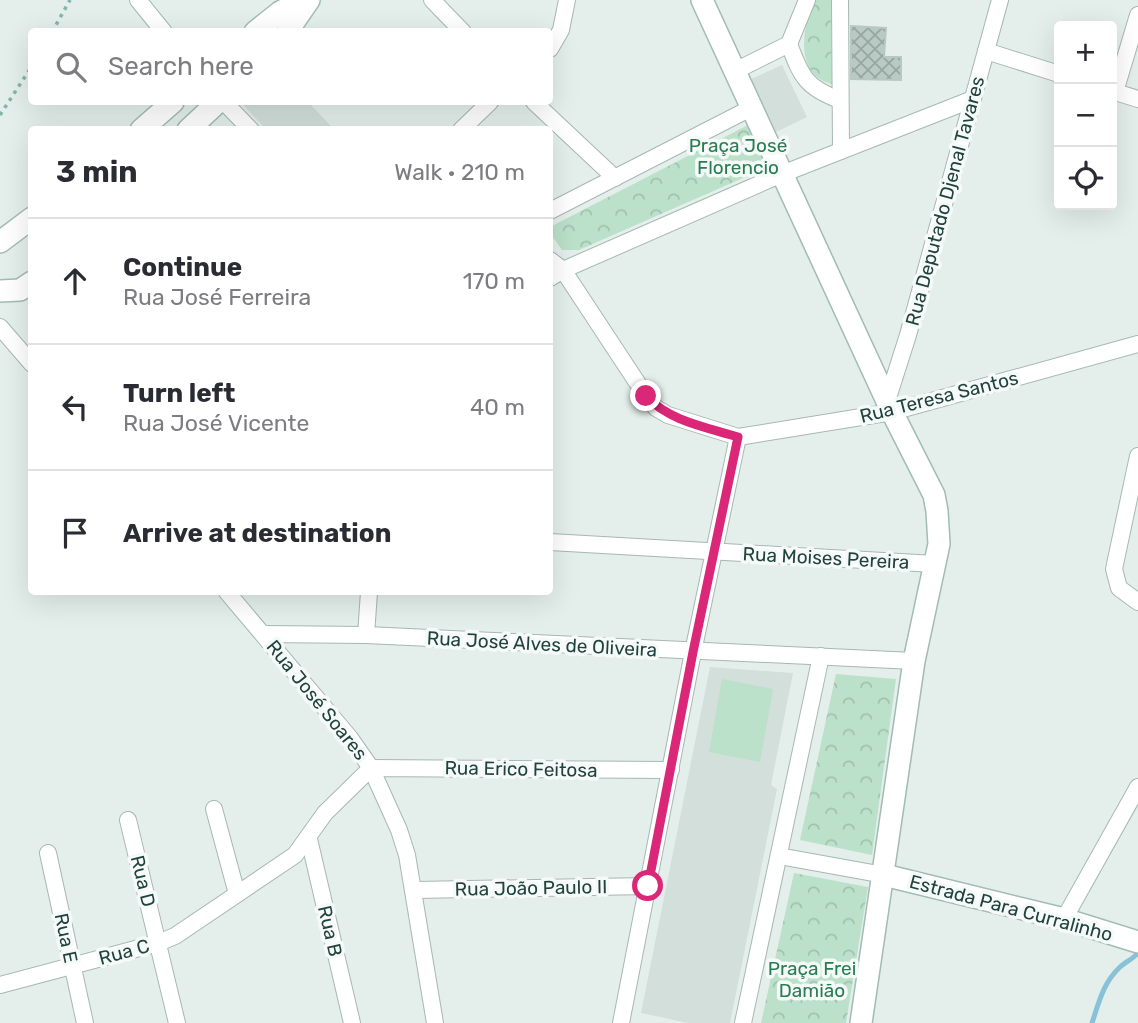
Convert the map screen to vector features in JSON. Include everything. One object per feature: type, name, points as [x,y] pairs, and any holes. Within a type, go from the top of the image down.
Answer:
[{"type":"street","points":[[138,0],[161,28]]},
{"type":"street","points":[[260,28],[280,12],[303,0]]},
{"type":"street","points":[[290,28],[309,0]]},
{"type":"street","points":[[432,0],[459,28]]},
{"type":"street","points":[[553,43],[561,30],[568,0]]},
{"type":"street","points":[[702,0],[889,407],[933,495],[939,528],[935,564],[914,661],[861,1023]]},
{"type":"street","points":[[735,71],[789,44],[807,0]]},
{"type":"street","points":[[840,0],[841,151]]},
{"type":"street","name":"Rua Deputado Djenal Tavares","points":[[889,407],[1000,0]]},
{"type":"street","points":[[1116,84],[1138,15]]},
{"type":"street","points":[[789,44],[798,68],[812,88],[840,100]]},
{"type":"street","points":[[986,51],[1054,72]]},
{"type":"street","points":[[1117,92],[1138,99]]},
{"type":"street","points":[[621,1023],[738,437],[668,415],[656,408],[554,269],[782,174],[973,99]]},
{"type":"street","points":[[146,126],[170,105]]},
{"type":"street","points":[[192,126],[215,105]]},
{"type":"street","points":[[227,105],[247,126]]},
{"type":"street","points":[[465,126],[487,105]]},
{"type":"street","points":[[537,105],[615,178]]},
{"type":"street","points":[[553,209],[751,107]]},
{"type":"street","points":[[0,242],[28,221]]},
{"type":"street","points":[[0,291],[20,290],[28,285]]},
{"type":"street","points":[[0,327],[28,359]]},
{"type":"street","name":"Rua Teresa Santos","points":[[738,437],[889,407],[1138,344]]},
{"type":"street","points":[[1138,456],[1114,569],[1119,589],[1138,602]]},
{"type":"street","name":"Rua Moises Pereira","points":[[553,542],[935,564]]},
{"type":"street","name":"Rua José Soares","points":[[230,595],[350,738],[371,768],[400,831],[415,890],[435,1023]]},
{"type":"street","points":[[366,635],[369,595]]},
{"type":"street","name":"Rua José Alves de Oliveira","points":[[264,634],[366,635],[821,656]]},
{"type":"street","points":[[743,1023],[821,656],[914,661]]},
{"type":"street","name":"Rua Erico Feitosa","points":[[371,768],[671,771]]},
{"type":"street","name":"Rua C","points":[[0,985],[158,943],[175,936],[295,855],[325,813],[371,768]]},
{"type":"street","points":[[1064,919],[1138,787]]},
{"type":"street","points":[[214,809],[237,894]]},
{"type":"street","name":"Rua D","points":[[128,820],[177,1023]]},
{"type":"street","name":"Rua B","points":[[309,839],[352,1023]]},
{"type":"street","name":"Rua E","points":[[48,853],[85,1023]]},
{"type":"street","points":[[779,856],[884,875]]},
{"type":"street","name":"Estrada Para Curralinho","points":[[884,875],[1064,919],[1136,941]]},
{"type":"street","name":"Rua João Paulo II","points":[[415,890],[648,886]]},
{"type":"path","points":[[54,28],[70,0]]},
{"type":"path","points":[[0,115],[28,72]]},
{"type":"shaded area","points":[[782,65],[807,117],[776,132],[751,79]]},
{"type":"shaded area","points":[[243,105],[311,105],[331,126],[263,126]]},
{"type":"shaded area","points":[[710,667],[793,673],[771,785],[777,789],[730,1023],[688,1023],[641,1013]]},
{"type":"green space","points":[[814,0],[831,0],[832,84],[820,79],[811,71],[806,61],[804,37]]},
{"type":"green space","name":"Praça José Florencio","points":[[748,125],[770,166],[579,250],[562,250],[553,237],[553,225]]},
{"type":"green space","points":[[836,674],[896,679],[872,855],[800,840]]},
{"type":"green space","points":[[722,679],[773,689],[760,762],[709,752]]},
{"type":"green space","name":"Praça Frei Damião","points":[[794,873],[868,887],[846,1023],[761,1023]]},
{"type":"building","points":[[851,26],[886,28],[884,57],[901,57],[901,80],[851,79]]},
{"type":"waterway","points":[[1092,1023],[1109,980],[1138,953]]},
{"type":"route","points":[[646,396],[656,408],[668,415],[738,437],[648,886]]}]
